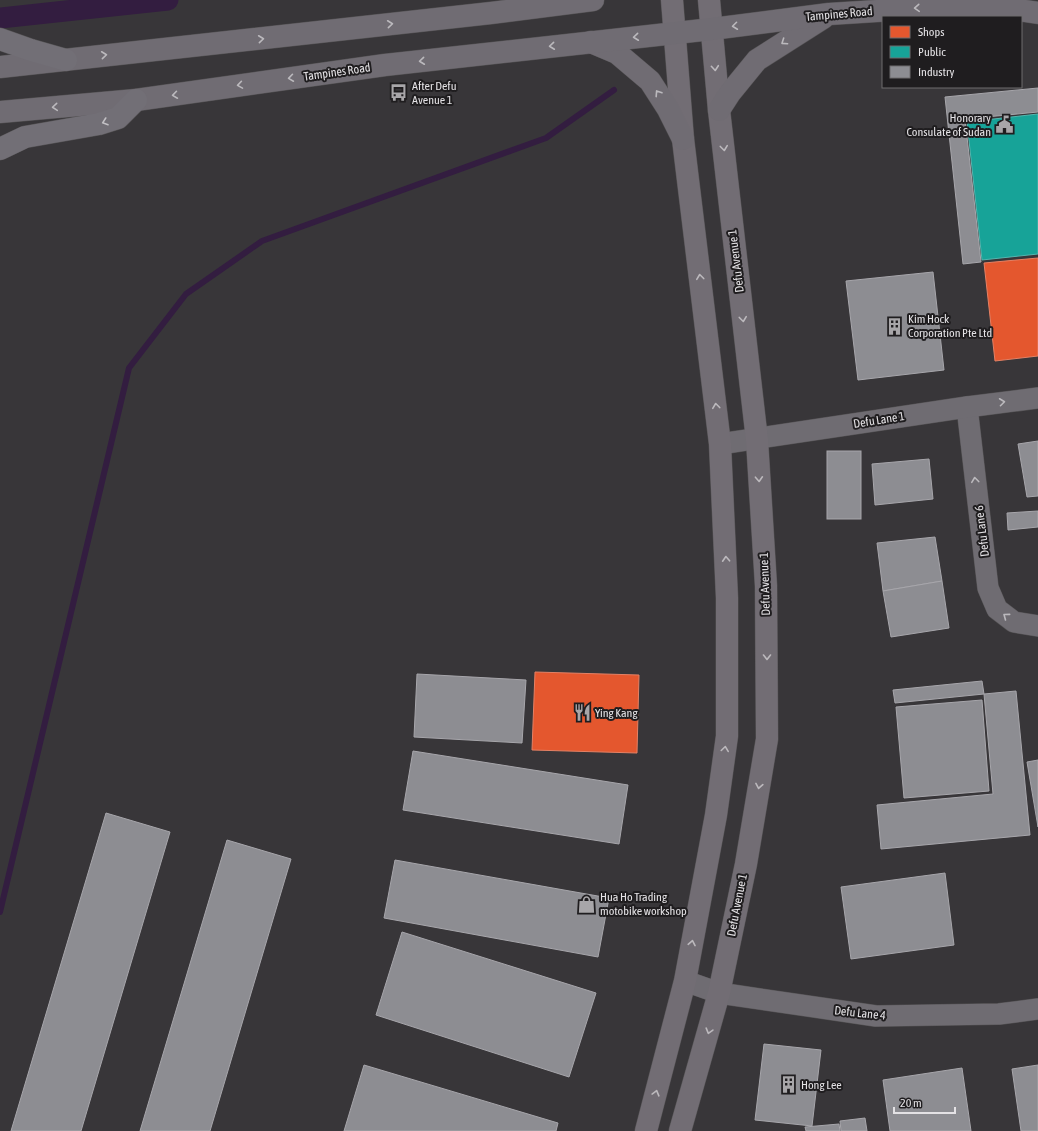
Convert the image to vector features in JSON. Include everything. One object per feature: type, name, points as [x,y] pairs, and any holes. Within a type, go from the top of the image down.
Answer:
[{"type":"highway","points":[[0,39],[30,50],[66,60]]},
{"type":"highway","points":[[0,149],[25,137],[100,124],[118,118],[136,100]]},
{"type":"main road","points":[[0,67],[468,16],[593,0]]},
{"type":"main road","points":[[646,1131],[685,981],[716,815],[727,736],[728,611],[720,444],[683,139],[672,0]]},
{"type":"main road","points":[[709,0],[712,29]]},
{"type":"main road","name":"Tampines Road","points":[[0,112],[136,100],[385,65],[712,29],[829,14],[956,6],[1006,8],[1038,13]]},
{"type":"main road","points":[[719,110],[730,93],[757,60],[829,14]]},
{"type":"main road","name":"Defu Avenue 1","points":[[680,1131],[719,994],[746,864],[767,739],[766,586],[757,440],[719,110],[712,29]]},
{"type":"main road","points":[[590,42],[617,52],[650,81],[668,108],[683,139]]},
{"type":"street","name":"Defu Lane 1","points":[[720,444],[757,440],[967,407],[1038,398]]},
{"type":"street","name":"Defu Lane 6","points":[[967,407],[988,588],[997,609],[1014,622],[1038,626]]},
{"type":"street","name":"Defu Lane 4","points":[[685,981],[719,994],[876,1016],[999,1014],[1038,1008]]},
{"type":"building: Shops","points":[[1038,258],[1038,356],[995,361],[984,263]]},
{"type":"building: Shops","points":[[535,672],[639,675],[637,753],[532,750]]},
{"type":"building: Public","points":[[1038,114],[1038,254],[982,260],[967,122]]},
{"type":"building: Industry","points":[[1038,88],[1038,112],[965,119],[981,262],[963,264],[945,97]]},
{"type":"building: Industry","name":"Kim Hock Corporation Pte Ltd","points":[[933,272],[944,370],[858,380],[846,281]]},
{"type":"building: Industry","points":[[1038,441],[1038,496],[1027,497],[1018,444]]},
{"type":"building: Industry","points":[[827,451],[861,451],[861,519],[827,519]]},
{"type":"building: Industry","points":[[929,459],[933,499],[875,505],[872,464]]},
{"type":"building: Industry","points":[[1038,511],[1038,527],[1008,530],[1007,513]]},
{"type":"building: Industry","points":[[935,537],[942,581],[883,591],[877,543]]},
{"type":"building: Industry","points":[[942,581],[949,628],[891,637],[883,591]]},
{"type":"building: Industry","points":[[417,674],[526,680],[522,743],[414,737]]},
{"type":"building: Industry","points":[[982,681],[984,694],[895,703],[893,690]]},
{"type":"building: Industry","points":[[1016,691],[1030,835],[881,849],[877,805],[993,794],[984,694]]},
{"type":"building: Industry","points":[[982,700],[989,791],[904,798],[896,707]]},
{"type":"building: Industry","points":[[413,751],[628,785],[619,844],[403,810]]},
{"type":"building: Industry","points":[[1038,760],[1038,827],[1027,762]]},
{"type":"building: Industry","points":[[106,813],[170,832],[81,1131],[11,1131]]},
{"type":"building: Industry","points":[[227,840],[291,859],[210,1131],[140,1131]]},
{"type":"building: Industry","points":[[395,860],[609,898],[598,957],[384,918]]},
{"type":"building: Industry","points":[[945,873],[954,945],[851,959],[841,887]]},
{"type":"building: Industry","points":[[402,932],[596,993],[569,1077],[376,1015]]},
{"type":"building: Industry","name":"Hong Lee","points":[[764,1044],[821,1050],[812,1126],[755,1120]]},
{"type":"building: Industry","points":[[364,1065],[558,1123],[556,1131],[344,1131]]},
{"type":"building: Industry","points":[[1038,1065],[1038,1131],[1021,1131],[1012,1069]]},
{"type":"building: Industry","points":[[962,1068],[971,1131],[890,1131],[883,1080]]},
{"type":"building: Industry","points":[[865,1118],[867,1131],[841,1131],[840,1121]]},
{"type":"building: Industry","points":[[839,1124],[840,1131],[806,1131],[805,1127]]},
{"type":"waterway","points":[[0,18],[168,0]]},
{"type":"waterway","points":[[0,912],[129,368],[186,294],[262,241],[546,138],[614,90]]},
{"type":"place","name":"After Defu Avenue 1","points":[[399,93]]},
{"type":"place","name":"Honorary Consulate of Sudan","points":[[1004,125]]},
{"type":"place","name":"Kim Hock Corporation Pte Ltd","points":[[895,326]]},
{"type":"place","name":"Ying Kang","points":[[582,713]]},
{"type":"place","name":"Hua Ho Trading motobike workshop","points":[[587,904]]},
{"type":"place","name":"Hong Lee","points":[[788,1085]]}]
